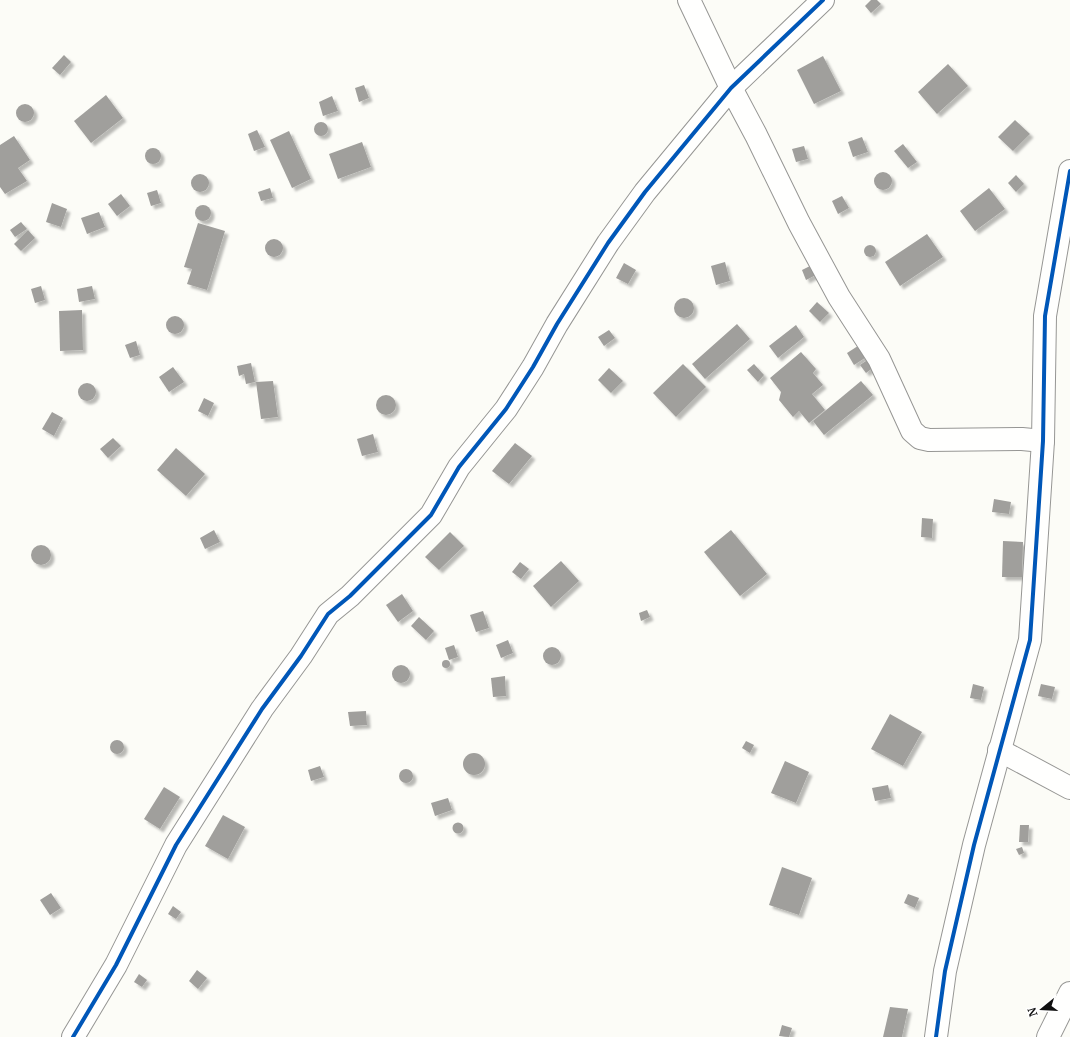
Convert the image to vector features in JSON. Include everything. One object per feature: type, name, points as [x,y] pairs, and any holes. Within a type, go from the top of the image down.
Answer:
[{"type":"street","points":[[689,0],[731,88],[799,223],[839,297],[878,359],[912,430],[920,438],[928,440],[1022,439],[1043,441]]},
{"type":"street","points":[[73,1037],[116,965],[176,845],[262,709],[301,656],[328,614],[350,596],[431,514],[459,467],[506,409],[608,243],[646,192],[731,88],[823,0]]},
{"type":"street","points":[[936,1037],[945,971],[974,845],[1030,640],[1043,441],[1045,316],[1070,171]]},
{"type":"street","points":[[999,750],[1070,788]]},
{"type":"street","points":[[1048,1037],[1070,993]]},
{"type":"building","points":[[871,0],[877,0],[881,4],[871,13],[865,6]]},
{"type":"building","points":[[64,55],[71,62],[60,75],[52,68]]},
{"type":"building","points":[[823,56],[841,91],[814,104],[797,70]]},
{"type":"building","points":[[948,64],[968,86],[937,114],[918,92]]},
{"type":"building","points":[[364,85],[369,98],[359,102],[355,88]]},
{"type":"building","points":[[106,95],[123,118],[91,143],[74,121]]},
{"type":"building","points":[[332,96],[338,111],[323,116],[319,102]]},
{"type":"building","points":[[21,104],[29,104],[34,109],[32,120],[29,122],[21,122],[16,117],[16,109]]},
{"type":"building","points":[[1015,120],[1030,134],[1013,151],[998,137]]},
{"type":"building","points":[[321,122],[326,124],[328,129],[326,134],[321,136],[316,134],[314,129],[316,124]]},
{"type":"building","points":[[257,130],[265,147],[254,151],[248,134]]},
{"type":"building","points":[[289,131],[311,179],[292,188],[270,140]]},
{"type":"building","points":[[14,136],[30,160],[18,168],[27,181],[5,194],[0,187],[0,145]]},
{"type":"building","points":[[862,137],[868,152],[853,157],[848,142]]},
{"type":"building","points":[[362,142],[371,167],[338,179],[329,154]]},
{"type":"building","points":[[903,144],[917,162],[908,168],[894,151]]},
{"type":"building","points":[[804,146],[808,159],[796,162],[792,149]]},
{"type":"building","points":[[153,148],[160,153],[161,156],[156,163],[153,164],[146,159],[145,156],[150,149]]},
{"type":"building","points":[[883,172],[889,175],[892,181],[889,187],[883,190],[877,187],[874,181],[877,175]]},
{"type":"building","points":[[200,174],[206,177],[209,183],[206,189],[200,192],[194,189],[191,183],[194,177]]},
{"type":"building","points":[[1016,175],[1024,184],[1016,192],[1008,183]]},
{"type":"building","points":[[270,188],[273,198],[261,201],[258,192]]},
{"type":"building","points":[[989,188],[1005,209],[975,231],[960,211]]},
{"type":"building","points":[[157,190],[161,203],[151,206],[147,193]]},
{"type":"building","points":[[121,194],[130,206],[117,216],[108,204]]},
{"type":"building","points":[[842,196],[849,208],[838,214],[832,201]]},
{"type":"building","points":[[52,203],[67,209],[61,227],[46,222]]},
{"type":"building","points":[[200,205],[206,205],[211,210],[209,219],[206,221],[200,221],[195,216],[195,210]]},
{"type":"building","points":[[99,212],[105,227],[87,234],[81,218]]},
{"type":"building","points":[[21,222],[27,229],[15,237],[10,230]]},
{"type":"building","points":[[198,223],[225,231],[207,290],[187,284],[192,269],[184,267]]},
{"type":"building","points":[[28,230],[35,238],[21,251],[14,244]]},
{"type":"building","points":[[927,234],[943,257],[900,286],[885,262]]},
{"type":"building","points":[[274,239],[280,242],[283,248],[280,254],[274,257],[268,254],[265,248],[268,242]]},
{"type":"building","points":[[868,245],[872,245],[876,251],[872,257],[868,257],[864,253],[864,249]]},
{"type":"building","points":[[725,262],[730,281],[716,285],[711,266]]},
{"type":"building","points":[[624,263],[636,270],[628,284],[616,278]]},
{"type":"building","points":[[812,265],[816,275],[806,280],[802,270]]},
{"type":"building","points":[[41,286],[45,300],[35,303],[31,289]]},
{"type":"building","points":[[92,286],[95,299],[79,302],[77,289]]},
{"type":"building","points":[[684,298],[691,301],[694,308],[691,315],[684,318],[677,315],[674,308],[677,301]]},
{"type":"building","points":[[817,302],[829,313],[820,322],[809,311]]},
{"type":"building","points":[[82,310],[83,350],[60,351],[59,311]]},
{"type":"building","points":[[175,316],[181,319],[184,325],[181,331],[175,334],[169,331],[166,325],[169,319]]},
{"type":"building","points":[[737,324],[750,339],[705,379],[692,364]]},
{"type":"building","points":[[796,325],[804,337],[778,358],[769,346]]},
{"type":"building","points":[[609,330],[615,338],[604,346],[598,337]]},
{"type":"building","points":[[136,341],[140,355],[130,358],[125,345]]},
{"type":"building","points":[[861,344],[868,356],[854,365],[847,353]]},
{"type":"building","points":[[801,352],[816,369],[813,373],[823,385],[812,394],[825,410],[809,423],[799,411],[793,417],[779,400],[781,392],[770,378]]},
{"type":"building","points":[[869,359],[874,367],[866,373],[860,365]]},
{"type":"building","points":[[251,363],[255,382],[246,384],[244,374],[239,376],[237,366]]},
{"type":"building","points":[[683,364],[706,387],[676,417],[653,393]]},
{"type":"building","points":[[754,364],[764,375],[758,382],[747,370]]},
{"type":"building","points":[[173,367],[184,382],[169,392],[159,377]]},
{"type":"building","points":[[609,368],[623,381],[611,393],[598,380]]},
{"type":"building","points":[[273,381],[278,417],[261,419],[256,382]]},
{"type":"building","points":[[861,381],[873,395],[824,435],[813,421]]},
{"type":"building","points":[[87,383],[93,386],[96,392],[93,398],[87,401],[81,398],[78,392],[81,386]]},
{"type":"building","points":[[386,395],[393,398],[396,405],[393,412],[386,415],[379,412],[376,405],[379,398]]},
{"type":"building","points":[[204,398],[214,403],[208,416],[198,411]]},
{"type":"building","points":[[52,412],[63,418],[54,436],[42,429]]},
{"type":"building","points":[[373,434],[378,452],[362,456],[357,439]]},
{"type":"building","points":[[113,438],[121,446],[108,458],[100,449]]},
{"type":"building","points":[[515,443],[532,456],[509,484],[492,471]]},
{"type":"building","points":[[176,448],[205,474],[186,496],[157,470]]},
{"type":"building","points":[[994,499],[1011,502],[1009,514],[992,512]]},
{"type":"building","points":[[922,518],[933,519],[932,538],[921,537]]},
{"type":"building","points":[[214,530],[220,542],[205,549],[200,538]]},
{"type":"building","points":[[731,530],[767,574],[740,596],[704,552]]},
{"type":"building","points":[[450,532],[464,546],[439,570],[425,557]]},
{"type":"building","points":[[1003,541],[1023,542],[1022,577],[1002,577]]},
{"type":"building","points":[[41,545],[48,548],[51,555],[48,562],[41,565],[34,562],[31,555],[34,548]]},
{"type":"building","points":[[561,561],[579,581],[551,607],[533,586]]},
{"type":"building","points":[[520,562],[529,569],[521,579],[512,572]]},
{"type":"building","points":[[402,594],[413,611],[398,622],[386,605]]},
{"type":"building","points":[[647,610],[650,617],[641,621],[639,613]]},
{"type":"building","points":[[483,611],[489,628],[476,632],[470,615]]},
{"type":"building","points":[[419,617],[434,631],[426,640],[411,626]]},
{"type":"building","points":[[508,640],[513,653],[501,658],[496,645]]},
{"type":"building","points":[[454,645],[458,657],[449,660],[445,648]]},
{"type":"building","points":[[548,647],[556,647],[561,652],[559,663],[556,665],[548,665],[543,660],[543,652]]},
{"type":"building","points":[[444,660],[448,660],[450,664],[448,668],[444,668],[442,666],[442,662]]},
{"type":"building","points":[[401,665],[407,668],[410,674],[407,680],[401,683],[395,680],[392,674],[395,668]]},
{"type":"building","points":[[505,676],[506,696],[493,697],[491,678]]},
{"type":"building","points":[[973,684],[984,687],[981,700],[970,698]]},
{"type":"building","points":[[1041,684],[1055,687],[1052,699],[1038,696]]},
{"type":"building","points":[[366,711],[367,725],[350,726],[348,712]]},
{"type":"building","points":[[890,714],[922,732],[903,766],[871,749]]},
{"type":"building","points":[[117,740],[122,742],[124,747],[122,752],[117,754],[112,752],[110,747],[112,742]]},
{"type":"building","points":[[746,741],[754,745],[750,753],[742,748]]},
{"type":"building","points":[[474,753],[478,754],[484,760],[484,768],[478,774],[474,775],[470,774],[464,768],[463,764],[464,760],[470,754]]},
{"type":"building","points":[[785,761],[809,772],[796,803],[771,793]]},
{"type":"building","points":[[320,766],[324,777],[311,781],[308,770]]},
{"type":"building","points":[[406,769],[411,771],[413,776],[411,781],[406,783],[401,781],[399,776],[401,771]]},
{"type":"building","points":[[888,785],[891,798],[875,801],[872,788]]},
{"type":"building","points":[[164,787],[180,797],[160,829],[144,819]]},
{"type":"building","points":[[448,798],[452,810],[435,816],[431,803]]},
{"type":"building","points":[[223,815],[245,827],[228,859],[205,846]]},
{"type":"building","points":[[458,822],[462,824],[464,828],[462,832],[458,834],[454,832],[452,828],[454,824]]},
{"type":"building","points":[[1020,825],[1029,825],[1028,842],[1019,842]]},
{"type":"building","points":[[1022,847],[1024,853],[1019,855],[1016,849]]},
{"type":"building","points":[[782,867],[812,878],[799,915],[769,905]]},
{"type":"building","points":[[51,893],[61,908],[50,915],[40,900]]},
{"type":"building","points":[[908,894],[919,898],[915,908],[904,903]]},
{"type":"building","points":[[173,906],[181,912],[176,919],[168,914]]},
{"type":"building","points":[[197,970],[207,978],[198,989],[189,981]]},
{"type":"building","points":[[139,974],[147,980],[142,987],[134,982]]},
{"type":"building","points":[[890,1007],[908,1009],[902,1037],[883,1037]]},
{"type":"building","points":[[782,1025],[792,1028],[789,1037],[779,1036]]},
{"type":"cycle path","points":[[73,1037],[116,965],[176,845],[262,709],[301,656],[328,614],[350,596],[431,515],[459,467],[506,409],[608,243],[645,192],[731,88],[823,0]]},
{"type":"cycle path","points":[[936,1037],[945,971],[974,845],[1030,640],[1043,441],[1045,316],[1070,171]]}]
